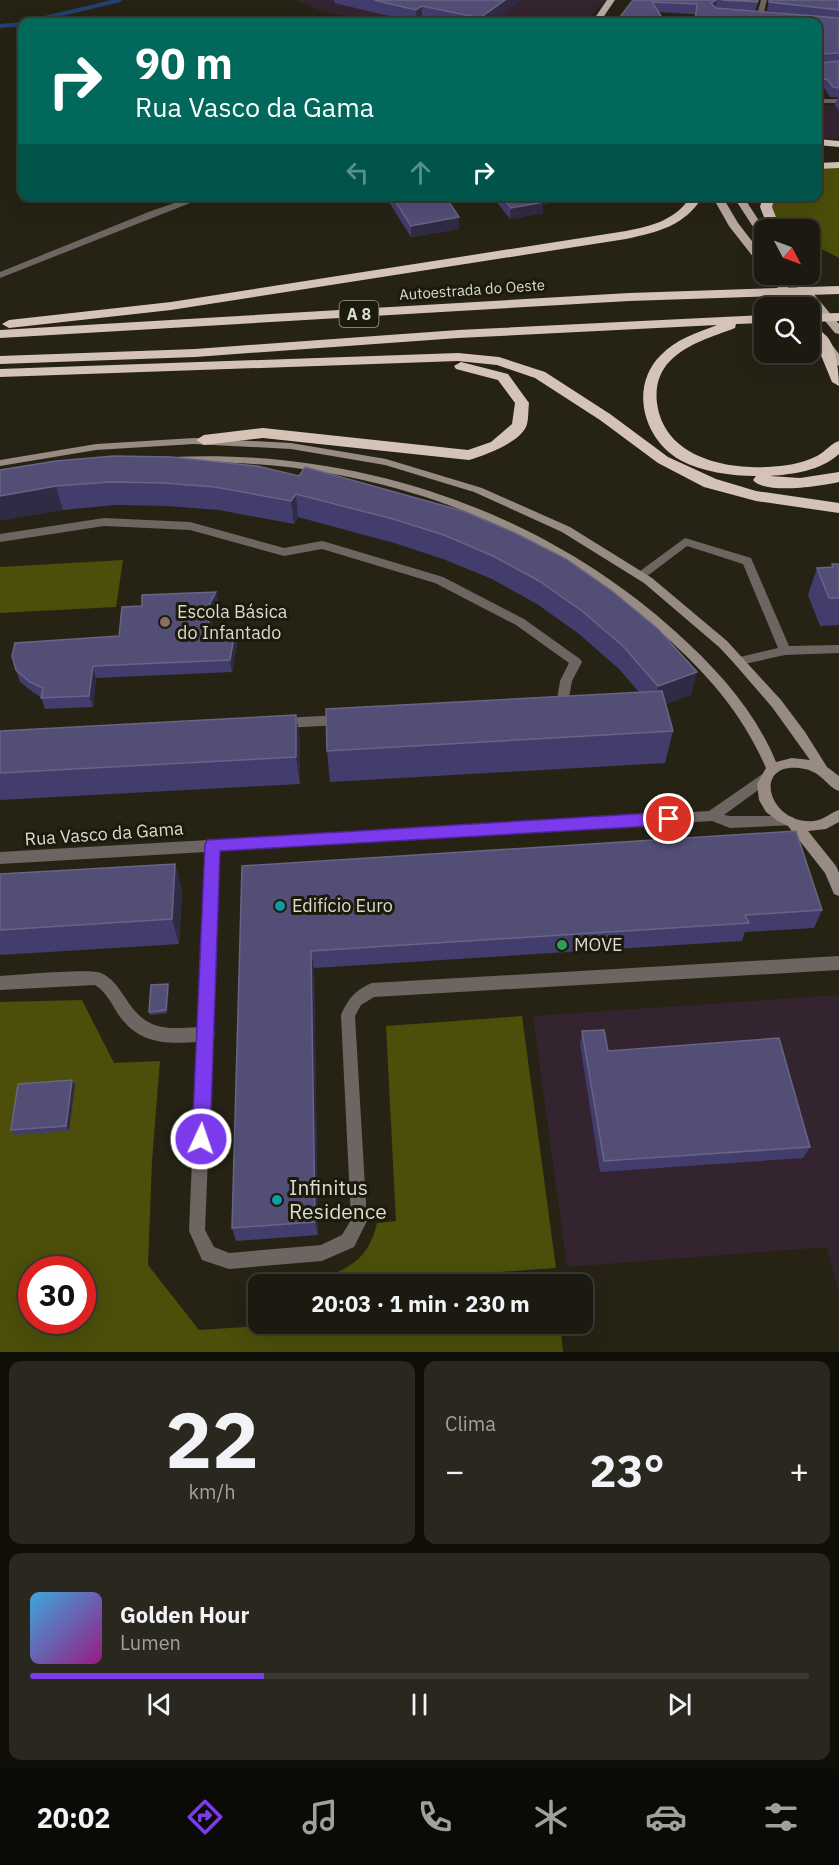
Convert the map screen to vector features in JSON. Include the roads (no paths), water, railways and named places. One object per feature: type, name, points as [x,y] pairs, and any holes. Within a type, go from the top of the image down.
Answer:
[{"type":"highway","points":[[822,142],[839,144]]},
{"type":"highway","points":[[822,166],[839,165]]},
{"type":"highway","points":[[0,325],[171,306],[626,235],[656,229],[677,220],[692,207],[695,201]]},
{"type":"highway","points":[[768,201],[766,207],[771,219]]},
{"type":"highway","name":"Autoestrada do Oeste","points":[[0,334],[196,325],[718,292],[839,290]]},
{"type":"highway","points":[[820,318],[839,317]]},
{"type":"highway","points":[[743,320],[672,351],[656,369],[648,389],[651,413],[659,431],[673,448],[718,468],[762,480],[786,484],[839,477]]},
{"type":"highway","name":"A 8","points":[[0,360],[195,353],[470,333],[754,320]]},
{"type":"highway","points":[[820,336],[839,382]]},
{"type":"highway","points":[[0,373],[458,357],[499,361],[540,375],[605,417],[663,460],[710,483],[756,496],[839,508]]},
{"type":"highway","points":[[204,440],[262,433],[469,455],[496,446],[519,426],[522,403],[503,377],[466,366],[391,360]]},
{"type":"highway","points":[[718,468],[776,472],[799,468],[822,460],[839,446]]},
{"type":"main road","points":[[599,18],[611,0]]},
{"type":"main road","points":[[720,201],[733,224],[754,251]]},
{"type":"main road","points":[[741,201],[754,220]]},
{"type":"main road","points":[[780,285],[790,297]]},
{"type":"main road","points":[[800,285],[839,331]]},
{"type":"main road","points":[[820,336],[839,362]]},
{"type":"main road","points":[[0,463],[32,456],[113,446],[204,440],[261,443],[349,453],[470,486],[552,520],[642,574],[687,611],[740,661],[797,728],[822,769],[839,786]]},
{"type":"main road","points":[[158,460],[192,458],[255,461],[340,471],[400,485],[454,503],[528,536],[593,573],[628,598],[693,655],[727,692],[759,738],[770,773]]},
{"type":"main road","points":[[400,485],[410,469]]},
{"type":"main road","points":[[822,769],[795,762],[782,765],[770,773],[764,785],[764,795],[769,805],[781,817],[791,822],[810,827],[824,825],[839,815]]},
{"type":"main road","points":[[791,822],[831,870],[839,890]]},
{"type":"street","points":[[760,15],[764,0]]},
{"type":"street","points":[[749,15],[771,16]]},
{"type":"street","points":[[822,101],[839,101]]},
{"type":"street","points":[[0,275],[189,201]]},
{"type":"street","points":[[0,538],[104,522],[190,526],[284,552],[322,545],[439,580],[520,622],[576,662],[566,681],[561,709],[550,709]]},
{"type":"street","points":[[642,574],[685,542],[747,561],[785,651]]},
{"type":"street","points":[[740,661],[785,651],[839,649]]},
{"type":"street","points":[[274,724],[351,720]]},
{"type":"street","points":[[712,816],[770,773]]},
{"type":"street","name":"Rua Vasco da Gama","points":[[0,858],[712,816],[730,822],[791,822]]},
{"type":"street","points":[[213,845],[207,1034],[197,1231],[208,1254],[229,1261],[322,1252],[348,1241],[359,1221],[348,1015],[356,1000],[372,990],[839,963]]},
{"type":"street","points":[[0,983],[97,978],[112,989],[128,1018],[152,1035],[162,1037],[207,1034]]},
{"type":"waterway","points":[[45,18],[120,0]]},
{"type":"waterway","points":[[0,26],[18,24]]},
{"type":"place","name":"Escola Básica do Infantado","points":[[165,622]]},
{"type":"place","name":"Edifício Euro","points":[[280,906]]},
{"type":"place","name":"MOVE","points":[[562,945]]},
{"type":"place","name":"Infinitus Residence","points":[[277,1200]]}]
